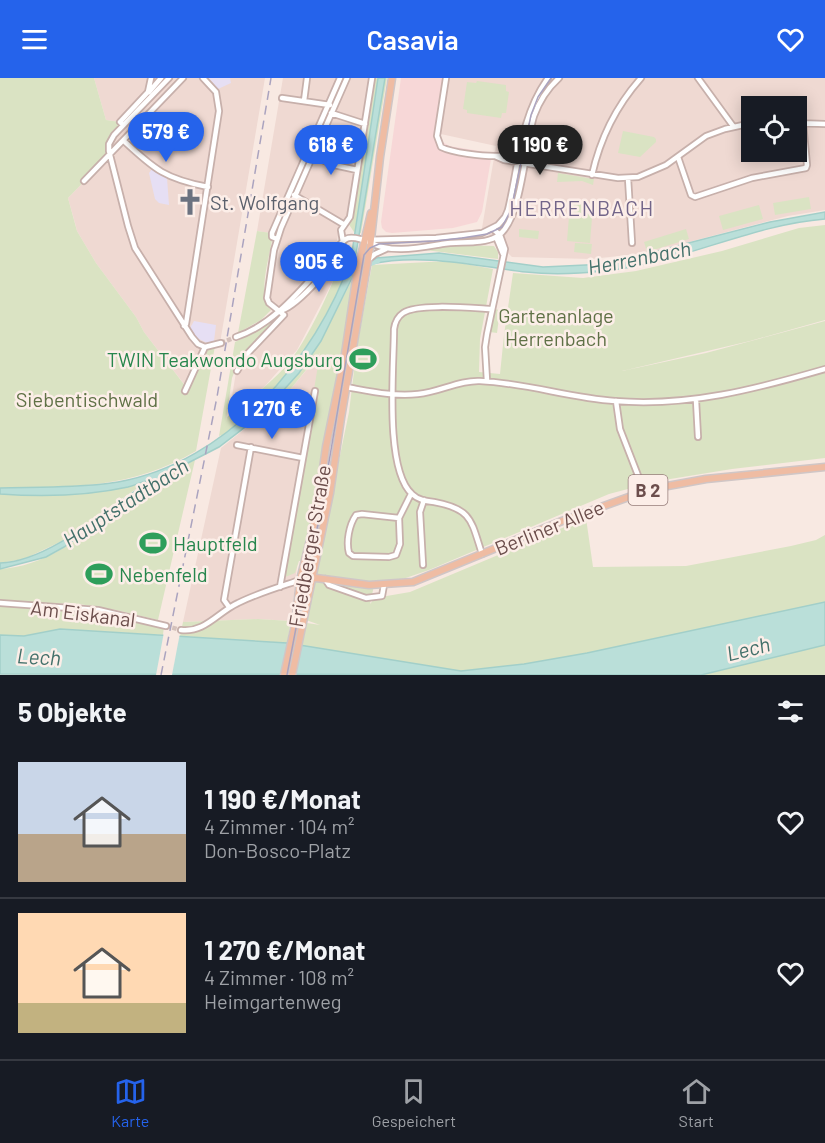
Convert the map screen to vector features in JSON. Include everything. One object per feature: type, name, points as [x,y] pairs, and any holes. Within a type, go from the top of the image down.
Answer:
[{"type":"main road","name":"Friedberger Straße","points":[[292,675],[300,580],[316,512],[360,259],[374,206],[392,78]]},
{"type":"main road","name":"Friedberger Straße","points":[[284,675],[312,578],[330,489],[369,258],[366,240]]},
{"type":"main road","name":"Berliner Allee","points":[[300,580],[312,578],[369,585],[413,582],[596,508],[651,489],[706,479],[825,467]]},
{"type":"street","points":[[148,92],[151,78]]},
{"type":"street","points":[[123,125],[120,122],[161,78]]},
{"type":"street","points":[[169,78],[111,139],[110,154],[133,242],[194,341],[205,347],[221,344]]},
{"type":"street","points":[[84,181],[183,78]]},
{"type":"street","points":[[184,326],[208,187],[219,102],[216,92],[203,78]]},
{"type":"street","points":[[304,101],[307,78]]},
{"type":"street","points":[[292,194],[340,78]]},
{"type":"street","points":[[284,315],[269,303],[267,294],[277,239],[272,237],[272,233],[313,156],[347,78]]},
{"type":"street","points":[[343,242],[341,233],[343,224],[350,217],[372,78]]},
{"type":"street","points":[[446,78],[437,132],[439,144],[448,150],[495,156],[592,175],[628,178],[654,172],[707,139],[708,136],[741,125]]},
{"type":"street","points":[[592,175],[602,141],[614,116],[622,101],[641,78]]},
{"type":"street","points":[[698,78],[733,126]]},
{"type":"street","points":[[236,337],[254,330],[279,311],[343,242],[353,238],[366,240],[436,238],[491,230],[502,221],[508,210],[528,113],[536,96],[553,79]]},
{"type":"street","points":[[366,240],[387,249],[412,249],[496,237],[508,226],[513,215],[534,116],[553,79]]},
{"type":"street","points":[[282,98],[334,106]]},
{"type":"street","points":[[331,113],[365,124]]},
{"type":"street","points":[[807,123],[825,124]]},
{"type":"street","points":[[124,141],[162,174],[186,183],[208,187]]},
{"type":"street","points":[[313,156],[334,165],[357,170]]},
{"type":"street","points":[[678,157],[692,195],[695,197],[752,178],[806,168],[807,162]]},
{"type":"street","points":[[628,178],[632,243]]},
{"type":"street","points":[[292,194],[343,224]]},
{"type":"street","points":[[487,381],[485,347],[505,249],[491,230]]},
{"type":"street","points":[[369,258],[387,249]]},
{"type":"street","points":[[237,371],[248,353],[330,266],[336,250]]},
{"type":"street","points":[[482,554],[474,528],[465,514],[453,506],[424,500],[411,494],[402,480],[393,429],[394,329],[400,315],[416,309],[454,307],[491,309]]},
{"type":"street","points":[[279,311],[288,309]]},
{"type":"street","points":[[185,391],[205,347]]},
{"type":"street","points":[[346,387],[420,394],[467,382],[487,381],[616,401],[662,403],[696,400],[738,392],[825,369]]},
{"type":"street","points":[[280,587],[315,391]]},
{"type":"street","points":[[696,400],[698,437]]},
{"type":"street","points":[[616,401],[620,429],[639,478]]},
{"type":"street","points":[[237,445],[303,458]]},
{"type":"street","points":[[230,607],[224,600],[250,447]]},
{"type":"street","points":[[399,518],[356,515],[349,534],[349,554],[389,557],[396,555],[400,544],[399,518],[411,494]]},
{"type":"street","points":[[423,565],[420,512],[424,500]]},
{"type":"street","points":[[181,630],[189,631],[201,627],[230,607],[300,580]]},
{"type":"street","name":"Berliner Allee","points":[[326,581],[366,598],[382,596],[384,585]]},
{"type":"street","name":"Am Eiskanal","points":[[0,603],[98,610],[166,626]]},
{"type":"shaded area","points":[[94,78],[265,78],[220,343],[215,346],[187,388],[144,332],[136,317],[96,263],[77,231],[68,198],[110,155],[109,148],[120,122],[106,120]]},
{"type":"shaded area","points":[[209,78],[230,78],[231,83],[218,89]]},
{"type":"shaded area","points":[[283,78],[370,78],[348,217],[340,227],[337,240],[349,258],[334,279],[297,350],[265,386],[229,415],[236,372],[243,360],[287,314],[275,305],[270,297],[281,238],[257,231]]},
{"type":"shaded area","points":[[401,78],[444,78],[434,134],[449,146],[492,153],[482,212],[477,222],[453,228],[392,233],[382,228]]},
{"type":"shaded area","points":[[446,78],[825,78],[825,210],[788,216],[647,253],[591,259],[512,257],[482,228],[496,146],[436,133]]},
{"type":"shaded area","points":[[152,169],[167,178],[169,205],[159,203],[155,199],[149,173]]},
{"type":"shaded area","points":[[194,321],[216,325],[214,341],[207,343],[197,338],[190,328]]},
{"type":"shaded area","points":[[320,354],[291,621],[258,619],[183,622],[221,448],[283,398]]},
{"type":"green space","name":"Siebentischwald","points":[[0,78],[94,78],[106,120],[120,122],[123,125],[111,139],[110,155],[68,198],[77,231],[96,263],[136,317],[144,332],[186,387],[205,347],[215,346],[196,451],[148,473],[77,486],[0,488]]},
{"type":"green space","points":[[374,78],[387,78],[361,233],[354,232],[348,223],[351,218]]},
{"type":"green space","points":[[477,81],[506,85],[506,91],[509,92],[506,113],[502,113],[501,118],[467,113],[467,110],[463,109],[467,82],[476,83]]},
{"type":"green space","points":[[623,131],[654,137],[656,142],[640,157],[618,153]]},
{"type":"green space","points":[[558,173],[594,179],[593,185],[582,181],[557,182]]},
{"type":"green space","points":[[809,197],[811,209],[775,215],[773,203]]},
{"type":"green space","points":[[570,204],[593,205],[590,243],[567,241]]},
{"type":"green space","points":[[759,205],[763,219],[723,230],[719,216]]},
{"type":"green space","name":"Gartenanlage Herrenbach","points":[[825,225],[825,320],[750,341],[622,371],[706,353],[825,321],[825,458],[658,481],[609,494],[429,570],[397,581],[375,581],[370,604],[375,598],[410,592],[586,518],[593,567],[686,566],[791,546],[816,540],[825,535],[825,602],[513,671],[461,671],[302,646],[307,623],[320,625],[306,620],[349,412],[357,347],[372,265],[448,261],[493,269],[480,339],[479,372],[500,374],[513,273],[583,278],[636,271],[722,251],[799,228]]},
{"type":"green space","points":[[519,229],[539,231],[538,239],[519,237]]},
{"type":"green space","points":[[686,229],[689,239],[647,252],[644,242]]},
{"type":"green space","points":[[257,231],[271,233],[272,240],[264,287],[267,304],[271,310],[261,320],[238,333]]},
{"type":"green space","points":[[575,243],[592,244],[591,254],[574,252]]},
{"type":"green space","points":[[460,245],[494,246],[498,252],[498,259],[425,250]]},
{"type":"green space","points":[[348,253],[351,259],[339,289],[323,320],[296,362],[278,385],[244,419],[219,436],[235,342],[279,316],[240,358],[232,378],[226,421],[227,417],[258,393],[293,357],[315,319],[338,268],[340,266],[342,268],[346,262],[344,259]]},
{"type":"green space","points":[[352,280],[354,281],[312,519],[301,561],[295,573],[283,578],[320,353],[284,397],[266,414],[261,415],[299,373],[321,341]]},
{"type":"green space","points":[[494,309],[500,310],[497,333],[490,332]]},
{"type":"green space","points":[[195,460],[158,620],[73,603],[29,605],[0,603],[0,569],[26,565],[51,555],[76,541],[148,488]]},
{"type":"green space","points":[[150,479],[62,541],[24,559],[0,563],[0,494],[76,494],[113,489]]},
{"type":"green space","points":[[0,605],[72,609],[111,615],[164,626],[163,635],[60,629],[24,636],[0,635]]},
{"type":"green space","points":[[258,619],[291,621],[287,643],[180,636],[183,622]]},
{"type":"green space","points":[[825,645],[825,675],[701,675]]},
{"type":"water","name":"Hauptstadtbach","points":[[378,78],[385,78],[352,278],[321,341],[299,373],[261,415],[219,447],[153,484],[64,547],[46,557],[0,569],[0,563],[19,560],[58,543],[151,480],[112,490],[64,495],[0,494],[0,488],[103,484],[158,471],[195,453],[230,429],[262,401],[291,368],[315,333],[335,297],[351,259]]},
{"type":"water","points":[[825,212],[825,219],[741,236],[659,261],[603,271],[564,274],[535,273],[429,260],[371,264],[376,258],[439,253],[543,267],[607,264],[770,222]]},
{"type":"water","name":"Lech","points":[[825,602],[825,645],[701,675],[0,674],[0,635],[24,636],[60,629],[287,643],[461,671],[524,664],[587,653]]},
{"type":"pier","points":[[164,632],[180,633],[172,675],[156,675]]},
{"type":"waterway","name":"Herrenbach","points":[[350,277],[358,269],[378,261]]},
{"type":"tunnel","points":[[221,343],[236,337]]},
{"type":"tunnel","points":[[166,626],[181,630]]},
{"type":"tram line","points":[[287,675],[308,565],[319,521],[364,255],[370,248],[379,244],[462,238],[487,234],[502,227],[511,210],[531,115],[538,97],[551,78]]},
{"type":"railway","points":[[161,675],[217,397],[271,78]]},
{"type":"place","name":"St. Wolfgang","points":[[190,202]]},
{"type":"place","name":"TWIN Teakwondo Augsburg","points":[[363,359]]},
{"type":"place","name":"Hauptfeld","points":[[153,543]]},
{"type":"place","name":"Nebenfeld","points":[[99,574]]},
{"type":"district","name":"HERRENBACH","points":[[582,207]]}]
